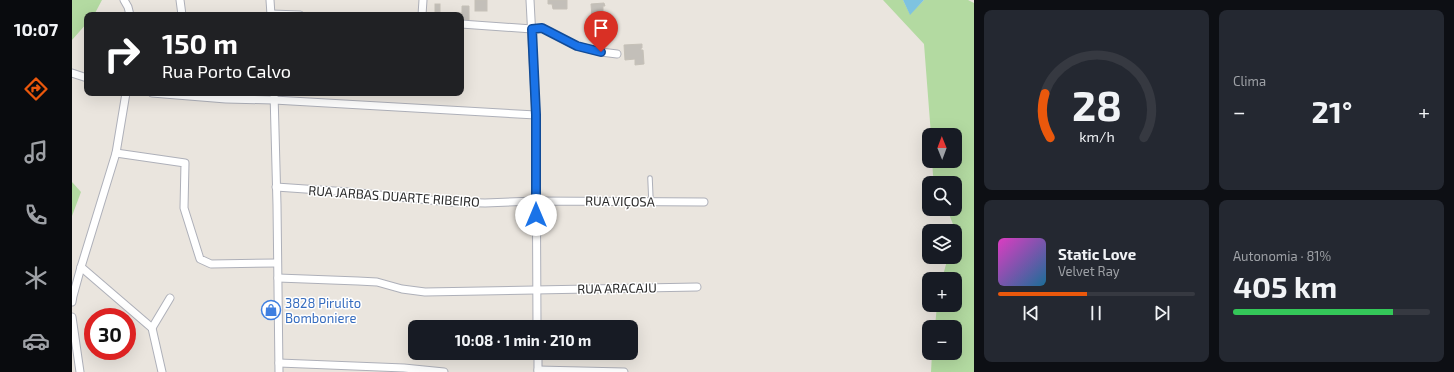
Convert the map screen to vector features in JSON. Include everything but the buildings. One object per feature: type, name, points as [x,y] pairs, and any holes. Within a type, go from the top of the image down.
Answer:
[{"type":"street","points":[[124,0],[130,12]]},
{"type":"street","points":[[180,0],[182,12]]},
{"type":"street","points":[[270,0],[271,12]]},
{"type":"street","points":[[422,12],[423,0]]},
{"type":"street","points":[[530,0],[536,115],[537,320]]},
{"type":"street","points":[[464,24],[532,29],[542,28],[577,46],[617,54]]},
{"type":"street","points":[[72,73],[84,77]]},
{"type":"street","points":[[72,302],[72,296],[80,267],[116,153],[126,96]]},
{"type":"street","points":[[226,96],[274,97],[536,115]]},
{"type":"street","points":[[274,97],[279,372]]},
{"type":"street","points":[[116,153],[186,163],[184,208],[200,259],[205,263],[277,263]]},
{"type":"street","name":"RUA JARBAS DUARTE RIBEIRO","points":[[276,187],[349,192],[450,202],[485,203],[536,201]]},
{"type":"street","name":"RUA VIÇOSA","points":[[536,201],[704,202]]},
{"type":"street","points":[[80,267],[152,328],[162,372]]},
{"type":"street","name":"RUA ARACAJU","points":[[278,278],[377,282],[402,289],[425,292],[697,287]]},
{"type":"street","points":[[152,328],[170,298]]},
{"type":"street","points":[[72,318],[80,372]]},
{"type":"street","points":[[538,360],[538,371],[624,372]]},
{"type":"street","points":[[279,363],[381,370],[444,372]]},
{"type":"lane","points":[[650,178],[651,202]]},
{"type":"green space","points":[[72,0],[102,0],[96,12],[84,12],[84,26],[72,40]]},
{"type":"green space","points":[[883,0],[903,0],[910,14],[924,0],[968,0],[974,3],[974,372],[931,372],[932,360],[962,360],[962,320],[936,320],[936,312],[962,312],[962,272],[944,272],[946,264],[962,264],[962,224],[953,224],[950,216],[962,216],[962,176],[933,176],[932,168],[962,168],[962,128],[930,128],[924,44]]},
{"type":"green space","points":[[72,182],[81,192],[72,216]]},
{"type":"water","points":[[903,0],[924,0],[910,15]]},
{"type":"place","name":"3828 Pirulito Bomboniere","points":[[271,310]]},
{"type":"route","points":[[536,215],[536,115],[532,29],[542,28],[577,46],[601,52]]}]
